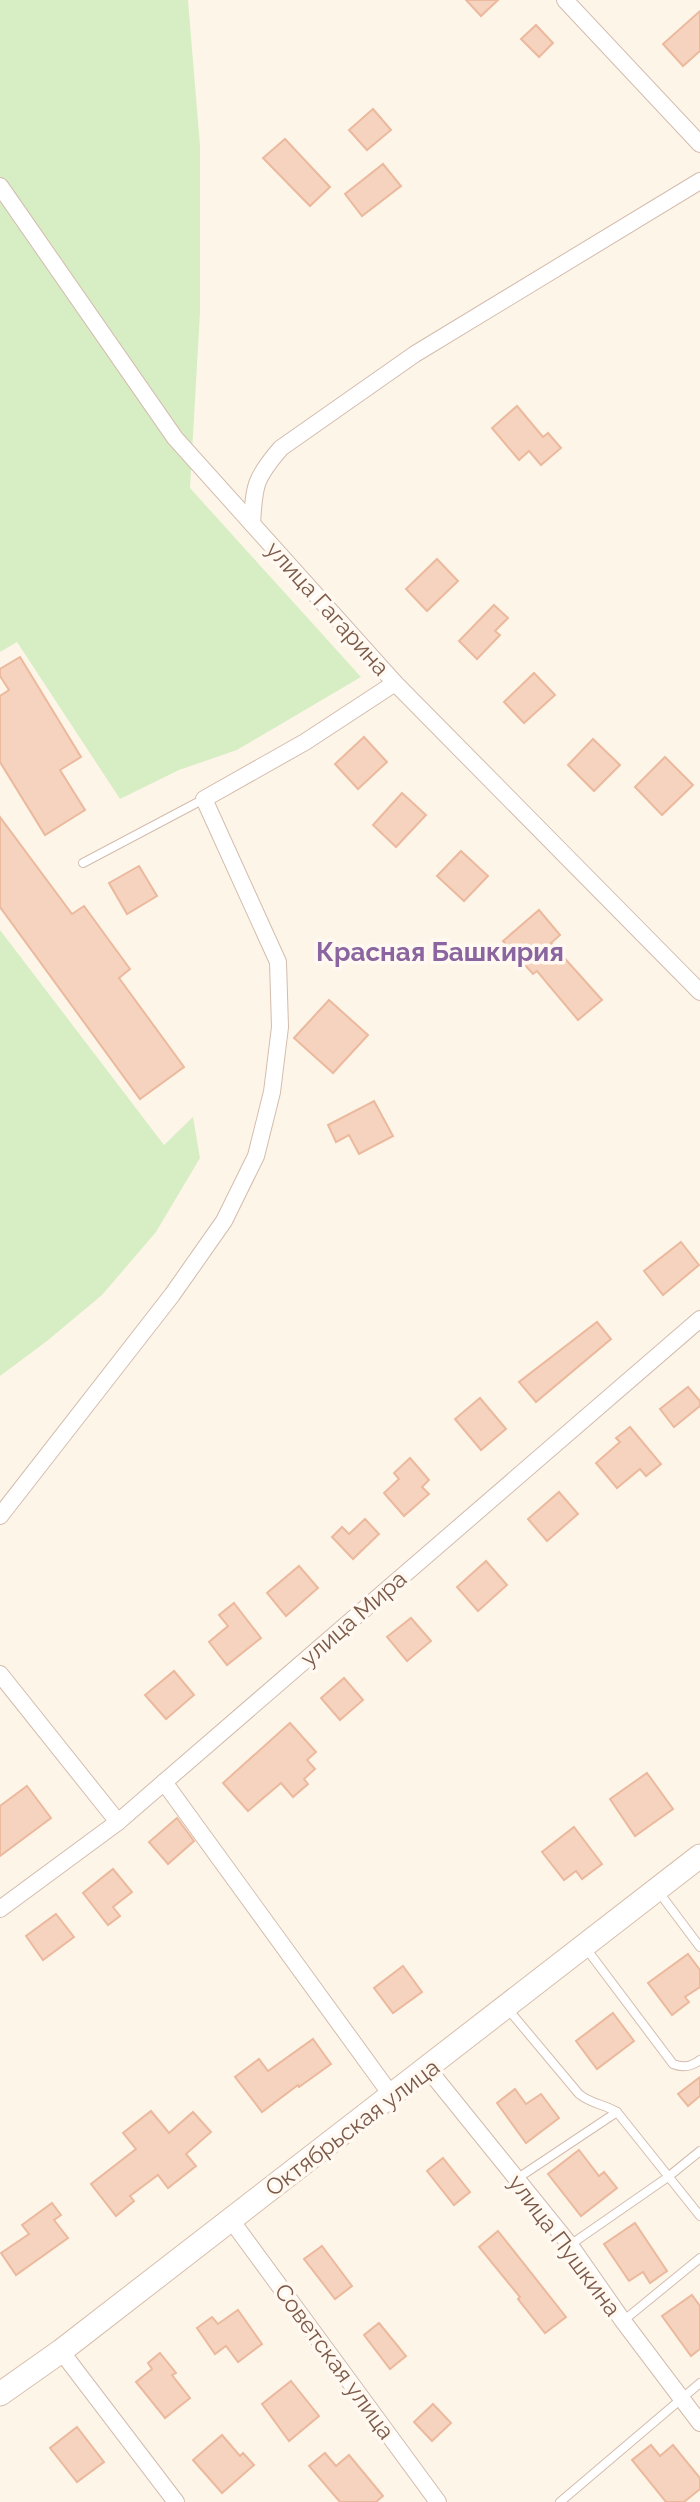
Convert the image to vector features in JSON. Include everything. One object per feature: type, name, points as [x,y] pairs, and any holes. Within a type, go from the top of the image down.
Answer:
[{"type":"street","points":[[565,0],[700,144]]},
{"type":"street","points":[[252,524],[253,491],[264,468],[281,448],[415,354],[700,181]]},
{"type":"street","name":"улица Гагарина","points":[[0,186],[175,438],[395,683],[700,992]]},
{"type":"street","points":[[0,1516],[164,1305],[225,1221],[256,1156],[272,1092],[280,1027],[278,962],[204,799],[305,742],[395,683]]},
{"type":"street","name":"улица Мира","points":[[0,1909],[118,1822],[700,1319]]},
{"type":"street","points":[[0,1674],[118,1822]]},
{"type":"street","points":[[164,1782],[392,2096]]},
{"type":"street","name":"Октябрьская улица","points":[[0,2394],[61,2351],[428,2069],[700,1856]]},
{"type":"street","name":"улица Пушкина","points":[[428,2069],[570,2245],[700,2423]]},
{"type":"street","name":"Советская улица","points":[[231,2220],[438,2502]]},
{"type":"street","points":[[61,2351],[176,2502]]},
{"type":"lane","points":[[83,863],[204,799]]},
{"type":"lane","points":[[657,1890],[700,1947]]},
{"type":"lane","points":[[583,1945],[673,2064],[685,2067],[700,2060]]},
{"type":"lane","points":[[506,2007],[579,2094],[589,2102],[607,2106],[617,2112],[700,2216]]},
{"type":"lane","points":[[515,2180],[617,2112]]},
{"type":"lane","points":[[570,2245],[668,2177],[700,2151]]},
{"type":"lane","points":[[623,2321],[700,2258]]},
{"type":"lane","points":[[559,2502],[700,2383]]},
{"type":"green space","points":[[0,0],[188,0],[200,146],[200,312],[190,488],[361,677],[237,750],[179,770],[120,799],[17,642],[0,652]]},
{"type":"green space","points":[[0,930],[164,1145],[193,1117],[200,1158],[156,1232],[102,1295],[0,1376]]},
{"type":"building","points":[[466,0],[498,0],[481,16]]},
{"type":"building","points":[[700,11],[700,51],[683,66],[663,44]]},
{"type":"building","points":[[536,25],[553,43],[539,57],[521,39]]},
{"type":"building","points":[[373,109],[391,130],[367,150],[349,130]]},
{"type":"building","points":[[285,139],[330,187],[310,206],[263,158]]},
{"type":"building","points":[[383,164],[401,186],[362,216],[345,194]]},
{"type":"building","points":[[517,406],[543,437],[548,433],[561,448],[541,465],[529,451],[519,460],[492,428]]},
{"type":"building","points":[[437,559],[458,581],[427,611],[406,589]]},
{"type":"building","points":[[494,605],[508,618],[495,631],[500,635],[477,659],[459,641]]},
{"type":"building","points":[[20,657],[81,757],[60,770],[85,810],[45,835],[0,762],[0,696],[9,690],[0,676],[0,669]]},
{"type":"building","points":[[534,673],[555,695],[524,723],[504,702]]},
{"type":"building","points":[[364,737],[387,762],[358,789],[335,764]]},
{"type":"building","points":[[593,739],[620,765],[594,791],[568,765]]},
{"type":"building","points":[[665,757],[693,785],[662,815],[635,787]]},
{"type":"building","points":[[402,793],[426,815],[396,847],[373,825]]},
{"type":"building","points":[[0,817],[72,914],[84,906],[130,969],[119,978],[184,1067],[140,1099],[0,907]]},
{"type":"building","points":[[461,851],[488,876],[464,901],[437,876]]},
{"type":"building","points":[[139,866],[157,896],[127,914],[109,883]]},
{"type":"building","points":[[539,910],[560,935],[551,943],[602,1000],[578,1020],[537,971],[533,974],[503,941]]},
{"type":"building","points":[[329,1000],[368,1035],[333,1073],[294,1038]]},
{"type":"building","points":[[374,1101],[393,1136],[359,1154],[349,1135],[336,1142],[328,1125]]},
{"type":"building","points":[[681,1242],[699,1265],[663,1295],[644,1271]]},
{"type":"building","points":[[597,1322],[611,1339],[536,1402],[519,1382]]},
{"type":"building","points":[[688,1387],[700,1401],[700,1406],[674,1427],[660,1409]]},
{"type":"building","points":[[480,1398],[506,1429],[481,1450],[455,1419]]},
{"type":"building","points":[[630,1427],[661,1464],[646,1476],[640,1469],[617,1488],[596,1463],[620,1442],[616,1438]]},
{"type":"building","points":[[410,1458],[429,1480],[422,1487],[429,1494],[404,1516],[384,1493],[399,1479],[394,1473]]},
{"type":"building","points":[[559,1492],[578,1514],[547,1541],[528,1519]]},
{"type":"building","points":[[365,1519],[379,1534],[353,1559],[332,1537],[342,1527],[349,1534]]},
{"type":"building","points":[[486,1561],[507,1585],[478,1611],[457,1587]]},
{"type":"building","points":[[299,1566],[318,1588],[286,1616],[267,1593]]},
{"type":"building","points":[[234,1603],[261,1638],[227,1665],[209,1642],[228,1626],[219,1615]]},
{"type":"building","points":[[411,1618],[431,1641],[407,1661],[387,1637]]},
{"type":"building","points":[[174,1671],[194,1695],[166,1719],[145,1695]]},
{"type":"building","points":[[344,1678],[363,1700],[340,1720],[321,1698]]},
{"type":"building","points":[[290,1723],[316,1752],[307,1760],[315,1769],[304,1779],[308,1784],[293,1797],[281,1783],[248,1811],[223,1783]]},
{"type":"building","points":[[647,1773],[673,1809],[635,1836],[610,1799]]},
{"type":"building","points":[[27,1786],[51,1818],[0,1856],[0,1806]]},
{"type":"building","points":[[177,1818],[194,1841],[168,1864],[149,1842]]},
{"type":"building","points":[[574,1827],[602,1864],[582,1879],[576,1871],[564,1880],[542,1852]]},
{"type":"building","points":[[113,1869],[132,1892],[113,1907],[120,1916],[108,1925],[83,1893]]},
{"type":"building","points":[[56,1914],[74,1937],[43,1960],[26,1936]]},
{"type":"building","points":[[688,1954],[700,1970],[700,1987],[685,1997],[689,2002],[672,2015],[648,1983]]},
{"type":"building","points":[[403,1966],[422,1992],[393,2013],[374,1988]]},
{"type":"building","points":[[613,2013],[634,2041],[597,2069],[576,2041]]},
{"type":"building","points":[[313,2039],[331,2064],[262,2112],[235,2077],[259,2059],[268,2071]]},
{"type":"building","points":[[700,2077],[700,2096],[688,2106],[678,2094]]},
{"type":"building","points":[[515,2089],[526,2104],[541,2094],[559,2118],[526,2143],[497,2103]]},
{"type":"building","points":[[151,2111],[169,2133],[193,2112],[211,2132],[186,2154],[196,2166],[168,2188],[158,2175],[130,2196],[134,2201],[116,2216],[91,2184],[136,2149],[123,2133]]},
{"type":"building","points":[[579,2150],[599,2176],[604,2172],[617,2188],[581,2216],[548,2174]]},
{"type":"building","points":[[443,2158],[470,2192],[454,2205],[427,2171]]},
{"type":"building","points":[[52,2203],[61,2215],[54,2220],[68,2238],[16,2275],[1,2253],[29,2234],[22,2225]]},
{"type":"building","points":[[635,2223],[667,2271],[650,2283],[643,2272],[629,2281],[604,2244]]},
{"type":"building","points":[[498,2231],[566,2317],[545,2333],[479,2247]]},
{"type":"building","points":[[322,2246],[352,2286],[335,2299],[304,2259]]},
{"type":"building","points":[[692,2295],[700,2306],[700,2349],[691,2356],[662,2316]]},
{"type":"building","points":[[238,2310],[262,2344],[238,2362],[226,2346],[215,2354],[197,2328],[212,2317],[218,2324]]},
{"type":"building","points":[[379,2323],[406,2356],[390,2369],[364,2335]]},
{"type":"building","points":[[160,2353],[176,2373],[172,2375],[190,2398],[165,2418],[136,2382],[152,2369],[148,2363]]},
{"type":"building","points":[[291,2381],[319,2416],[289,2441],[262,2404]]},
{"type":"building","points":[[433,2404],[451,2423],[432,2441],[414,2422]]},
{"type":"building","points":[[77,2427],[104,2462],[77,2482],[50,2448]]},
{"type":"building","points":[[222,2435],[240,2456],[243,2453],[254,2465],[222,2493],[193,2460]]},
{"type":"building","points":[[651,2445],[660,2456],[673,2445],[700,2478],[700,2489],[684,2502],[666,2502],[632,2460]]},
{"type":"building","points":[[325,2453],[336,2466],[349,2455],[383,2496],[376,2502],[340,2502],[309,2466]]},
{"type":"district","name":"Красная Башкирия","points":[[440,952]]}]
